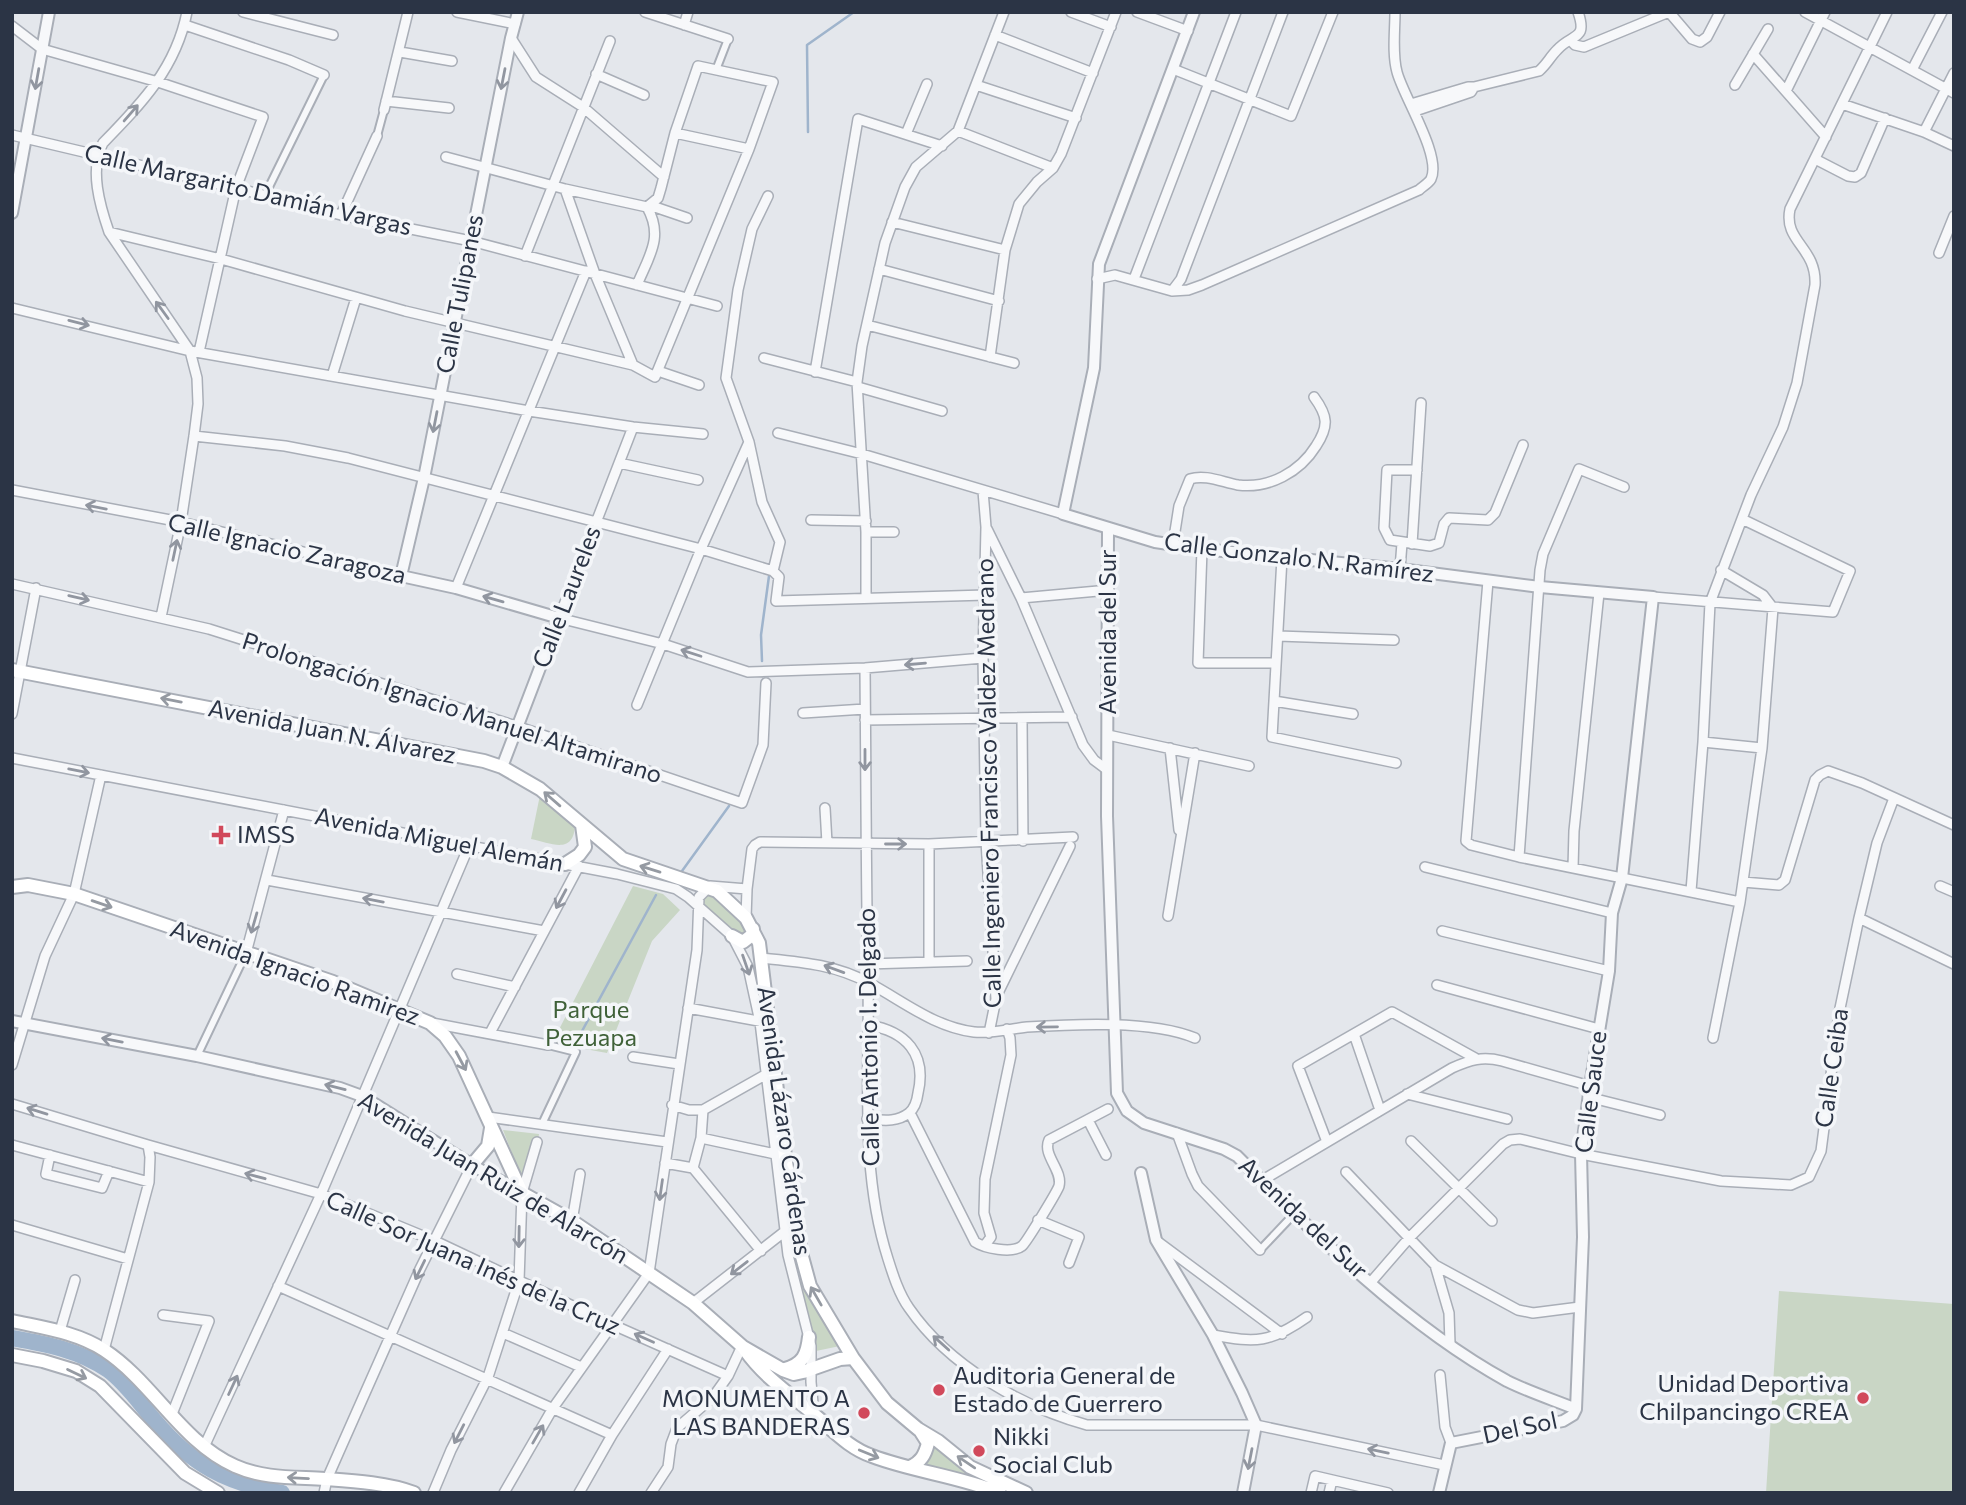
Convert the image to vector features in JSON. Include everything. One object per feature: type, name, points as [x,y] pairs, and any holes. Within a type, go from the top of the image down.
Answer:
[{"type":"main road","name":"Avenida Juan N. Álvarez","points":[[16,671],[484,761],[502,767],[540,789],[623,859],[710,886]]},
{"type":"main road","points":[[565,864],[579,855],[585,847],[582,825]]},
{"type":"main road","name":"Avenida Ignacio Ramirez","points":[[12,887],[28,885],[74,894],[333,982],[430,1023],[445,1036],[459,1056],[522,1193]]},
{"type":"main road","points":[[710,886],[750,924],[752,935],[743,942],[732,936]]},
{"type":"main road","name":"Avenida Lázaro Cárdenas","points":[[750,924],[761,958],[765,1022],[785,1156],[801,1253],[810,1286],[853,1358],[887,1403],[970,1467],[1026,1493]]},
{"type":"main road","points":[[472,1165],[488,1146],[490,1120]]},
{"type":"main road","name":"Avenida Juan Ruiz de Alarcón","points":[[522,1193],[572,1220],[693,1303],[743,1347]]},
{"type":"main road","points":[[12,1321],[60,1331],[104,1350],[131,1372],[204,1447],[220,1459],[260,1474],[326,1486],[414,1493]]},
{"type":"main road","points":[[783,1370],[796,1366],[803,1360],[809,1337]]},
{"type":"main road","points":[[743,1347],[794,1374],[840,1359],[853,1358]]},
{"type":"main road","points":[[743,1347],[755,1363],[852,1447],[872,1456],[957,1478],[1000,1493]]},
{"type":"main road","points":[[12,1355],[43,1360],[76,1371],[100,1386],[185,1473],[218,1493]]},
{"type":"main road","points":[[910,1467],[918,1464],[926,1450],[926,1437],[918,1429]]},
{"type":"street","points":[[12,213],[49,12]]},
{"type":"street","points":[[187,12],[178,48],[158,82],[103,143],[97,154],[96,171],[109,232],[195,351]]},
{"type":"street","points":[[243,12],[333,35]]},
{"type":"street","points":[[341,215],[377,136],[408,12]]},
{"type":"street","points":[[457,12],[516,18]]},
{"type":"street","points":[[645,12],[728,39],[716,70]]},
{"type":"street","points":[[684,25],[688,12]]},
{"type":"street","points":[[866,598],[866,521],[858,384],[879,269],[905,187],[916,167],[958,131],[1003,12]]},
{"type":"street","points":[[1071,12],[1111,27]]},
{"type":"street","points":[[990,357],[1005,250],[1019,204],[1053,168],[1076,118],[1116,12]]},
{"type":"street","points":[[1137,12],[1188,31]]},
{"type":"street","points":[[1063,514],[1094,368],[1099,264],[1194,12]]},
{"type":"street","points":[[1134,279],[1236,12]]},
{"type":"street","points":[[1172,290],[1181,279],[1283,12]]},
{"type":"street","points":[[1173,69],[1291,116],[1333,12]]},
{"type":"street","points":[[1097,279],[1115,275],[1161,289],[1188,290],[1419,190],[1431,179],[1433,163],[1413,107],[1395,69],[1395,12]]},
{"type":"street","points":[[1413,107],[1468,87],[1539,71],[1548,64],[1558,49],[1582,31],[1578,12]]},
{"type":"street","points":[[1634,12],[1636,25]]},
{"type":"street","points":[[1570,40],[1575,45],[1584,47],[1669,12],[1692,39],[1700,42],[1707,37],[1720,12]]},
{"type":"street","points":[[1805,12],[1823,17],[1870,48],[1950,91]]},
{"type":"street","points":[[1691,891],[1703,742],[1710,603],[1751,495],[1783,427],[1797,383],[1815,285],[1816,270],[1787,221],[1790,209],[1887,12]]},
{"type":"street","points":[[1912,70],[1942,12]]},
{"type":"street","points":[[1786,91],[1823,17]]},
{"type":"street","name":"Calle Tulipanes","points":[[401,576],[424,478],[516,18]]},
{"type":"street","points":[[184,25],[289,60],[324,75],[265,195]]},
{"type":"street","points":[[12,26],[42,49],[158,82],[263,117],[236,188],[195,351],[198,404],[194,436],[181,522],[161,617]]},
{"type":"street","points":[[1735,85],[1768,29]]},
{"type":"street","points":[[995,35],[1093,74]]},
{"type":"street","points":[[510,38],[536,77],[583,107],[664,177]]},
{"type":"street","points":[[525,256],[610,41]]},
{"type":"street","points":[[400,52],[452,61]]},
{"type":"street","points":[[1753,54],[1826,137]]},
{"type":"street","points":[[649,207],[658,198],[675,133],[698,66],[773,82],[690,298],[657,374]]},
{"type":"street","points":[[1924,132],[1950,91],[1954,73]]},
{"type":"street","points":[[596,74],[644,94]]},
{"type":"street","points":[[906,134],[927,84]]},
{"type":"street","points":[[976,86],[1076,118]]},
{"type":"street","points":[[1842,104],[1924,132],[1954,146]]},
{"type":"street","points":[[385,105],[449,108]]},
{"type":"street","points":[[1815,159],[1855,177],[1861,173],[1885,118]]},
{"type":"street","points":[[815,372],[825,326],[858,119],[942,146]]},
{"type":"street","points":[[958,131],[1053,168]]},
{"type":"street","points":[[675,133],[749,149]]},
{"type":"street","name":"Calle Margarito Damián Vargas","points":[[12,135],[341,215],[471,241],[716,306]]},
{"type":"street","points":[[446,157],[565,190],[649,207],[687,218]]},
{"type":"street","points":[[565,190],[590,273],[633,365]]},
{"type":"street","points":[[768,196],[752,229],[738,290],[726,378],[749,442],[762,502],[780,542],[774,571]]},
{"type":"street","points":[[637,285],[656,236],[649,207]]},
{"type":"street","points":[[1940,253],[1954,216]]},
{"type":"street","points":[[892,222],[1005,250]]},
{"type":"street","points":[[109,232],[220,259],[356,298],[556,345],[699,385]]},
{"type":"street","points":[[879,269],[999,301]]},
{"type":"street","points":[[456,588],[556,345],[590,273]]},
{"type":"street","points":[[332,376],[356,298]]},
{"type":"street","points":[[12,308],[195,351],[332,376],[633,427],[703,433]]},
{"type":"street","points":[[867,325],[1014,363]]},
{"type":"street","points":[[764,358],[942,411]]},
{"type":"street","points":[[1172,544],[1175,523],[1190,479],[1199,476],[1241,485],[1280,480],[1309,458],[1326,431],[1324,410],[1314,397]]},
{"type":"street","points":[[1400,569],[1407,544],[1418,470],[1422,403]]},
{"type":"street","name":"Calle Laureles","points":[[502,767],[633,427]]},
{"type":"street","name":"Calle Gonzalo N. Ramírez","points":[[778,433],[862,454],[1108,528],[1172,544],[1540,587],[1833,612],[1850,571],[1742,519]]},
{"type":"street","points":[[194,436],[348,458],[701,549],[774,571],[779,577],[776,601],[986,596]]},
{"type":"street","points":[[637,705],[701,549],[749,442]]},
{"type":"street","points":[[1418,470],[1387,470],[1386,534],[1390,540],[1430,545],[1439,542],[1444,524],[1449,518],[1488,520],[1495,513],[1524,445]]},
{"type":"street","points":[[619,464],[698,480]]},
{"type":"street","points":[[1519,857],[1543,555],[1579,469],[1624,487]]},
{"type":"street","name":"Calle Ignacio Zaragoza","points":[[12,490],[181,522],[456,588],[559,618]]},
{"type":"street","name":"Calle Ingeniero Francisco Valdez Medrano","points":[[983,491],[986,527],[983,658],[986,841],[996,999],[989,1033]]},
{"type":"street","points":[[811,520],[866,521]]},
{"type":"street","points":[[986,527],[1021,598],[1088,753],[1106,769]]},
{"type":"street","name":"Avenida del Sur","points":[[1108,528],[1106,769],[1117,1093],[1127,1111],[1144,1123],[1224,1149],[1237,1156],[1371,1282],[1450,1344],[1508,1381],[1576,1409]]},
{"type":"street","points":[[866,532],[894,532]]},
{"type":"street","points":[[1202,549],[1198,663],[1276,663]]},
{"type":"street","points":[[1282,558],[1272,737],[1396,763]]},
{"type":"street","points":[[1713,1038],[1740,902],[1762,748],[1773,608],[1763,595],[1721,570]]},
{"type":"street","points":[[1488,581],[1466,841],[1471,845],[1519,857],[1740,902]]},
{"type":"street","name":"Prolongación Ignacio Manuel Altamirano","points":[[12,584],[209,629],[516,726],[742,803],[764,745],[766,683]]},
{"type":"street","points":[[12,714],[16,671],[36,588]]},
{"type":"street","points":[[1021,598],[1109,590]]},
{"type":"street","points":[[1573,868],[1574,831],[1599,593]]},
{"type":"street","name":"Calle Sauce","points":[[1580,1307],[1583,1237],[1581,1154],[1609,971],[1612,913],[1622,878],[1653,597]]},
{"type":"street","points":[[559,618],[663,644],[748,672],[865,668],[983,658]]},
{"type":"street","points":[[1278,636],[1394,640]]},
{"type":"street","name":"Calle Antonio I. Delgado","points":[[865,668],[867,1119],[877,1225],[893,1273],[908,1306],[937,1341],[981,1375],[1028,1404],[1087,1425],[1256,1425],[1444,1465]]},
{"type":"street","points":[[1274,701],[1353,714]]},
{"type":"street","points":[[803,713],[865,709]]},
{"type":"street","points":[[865,720],[1072,717]]},
{"type":"street","points":[[1022,719],[1023,841]]},
{"type":"street","name":"Avenida del Sur","points":[[1108,735],[1249,766]]},
{"type":"street","points":[[1703,742],[1762,748]]},
{"type":"street","points":[[1170,748],[1180,842]]},
{"type":"street","points":[[1168,916],[1195,753]]},
{"type":"street","name":"Avenida Miguel Alemán","points":[[12,758],[617,874]]},
{"type":"street","points":[[1743,882],[1779,885],[1785,880],[1815,780],[1828,771],[1954,825]]},
{"type":"street","points":[[12,1065],[45,956],[74,894],[101,775]]},
{"type":"street","name":"Calle Ceiba","points":[[1458,1188],[1503,1144],[1520,1139],[1581,1154],[1721,1181],[1791,1185],[1808,1177],[1821,1151],[1839,1013],[1859,918],[1877,843],[1894,798]]},
{"type":"street","points":[[825,808],[827,843]]},
{"type":"street","points":[[197,1056],[246,953],[284,810]]},
{"type":"street","points":[[750,924],[747,889],[754,845],[760,842],[1072,842],[996,999]]},
{"type":"street","points":[[929,844],[929,962]]},
{"type":"street","points":[[204,1447],[321,1194],[469,846]]},
{"type":"street","points":[[490,1033],[579,866]]},
{"type":"street","points":[[1425,867],[1612,913]]},
{"type":"street","name":"Avenida Lázaro Cárdenas","points":[[617,874],[676,888],[732,936],[748,967],[765,1022],[765,1075],[784,1232],[792,1279],[809,1337],[814,1414]]},
{"type":"street","points":[[267,880],[544,931]]},
{"type":"street","points":[[504,1493],[553,1408],[649,1273],[696,950],[697,904],[699,897],[710,886],[747,889]]},
{"type":"street","points":[[1940,886],[1954,892]]},
{"type":"street","points":[[1859,918],[1954,964]]},
{"type":"street","points":[[1442,931],[1609,971]]},
{"type":"street","points":[[761,958],[824,965],[868,983],[927,1018],[972,1032],[1115,1026],[1170,1029],[1195,1038]]},
{"type":"street","points":[[867,964],[967,961]]},
{"type":"street","points":[[457,974],[514,986]]},
{"type":"street","points":[[1437,985],[1599,1029]]},
{"type":"street","points":[[688,1007],[765,1022]]},
{"type":"street","points":[[1327,1142],[1297,1066],[1392,1012],[1475,1058]]},
{"type":"street","name":"Avenida Juan Ruiz de Alarcón","points":[[12,1021],[197,1056],[340,1088],[362,1096],[522,1193]]},
{"type":"street","points":[[430,1023],[576,1052],[542,1124]]},
{"type":"street","points":[[867,1119],[891,1121],[910,1112],[916,1104],[922,1077],[918,1058],[906,1042],[887,1028],[868,1025]]},
{"type":"street","points":[[985,1245],[991,1237],[984,1213],[985,1179],[1011,1055],[1007,1029]]},
{"type":"street","points":[[548,1045],[553,1032]]},
{"type":"street","points":[[1354,1034],[1380,1110]]},
{"type":"street","points":[[633,1057],[679,1064]]},
{"type":"street","points":[[1261,1181],[1452,1068],[1475,1058],[1502,1061],[1660,1115]]},
{"type":"street","points":[[672,1105],[689,1110],[703,1110],[765,1075]]},
{"type":"street","points":[[1407,1094],[1507,1119]]},
{"type":"street","name":"Calle Sor Juana Inés de la Cruz","points":[[12,1104],[148,1146],[321,1194],[435,1241],[728,1376]]},
{"type":"street","points":[[910,1112],[975,1242],[1011,1250],[1021,1247],[1059,1185],[1047,1149],[1049,1140],[1108,1109]]},
{"type":"street","points":[[693,1168],[701,1138],[703,1110]]},
{"type":"street","points":[[490,1120],[542,1124],[667,1142]]},
{"type":"street","points":[[1088,1120],[1106,1156]]},
{"type":"street","points":[[1177,1133],[1198,1186],[1260,1250],[1295,1213]]},
{"type":"street","points":[[701,1138],[775,1154]]},
{"type":"street","points":[[1411,1141],[1492,1221]]},
{"type":"street","points":[[433,1493],[451,1450],[488,1377],[519,1281],[522,1193],[537,1142]]},
{"type":"street","points":[[12,1145],[149,1182]]},
{"type":"street","points":[[104,1350],[149,1182],[148,1146]]},
{"type":"street","points":[[50,1155],[46,1174],[102,1188],[109,1171]]},
{"type":"street","points":[[665,1163],[693,1168],[761,1251]]},
{"type":"street","points":[[326,1486],[391,1334],[472,1165]]},
{"type":"street","points":[[1346,1172],[1435,1265],[1518,1310],[1533,1313],[1580,1307]]},
{"type":"street","points":[[1141,1173],[1156,1240],[1213,1335],[1256,1425],[1243,1493]]},
{"type":"street","points":[[572,1220],[580,1174]]},
{"type":"street","points":[[1371,1282],[1458,1188]]},
{"type":"street","points":[[1038,1220],[1079,1237],[1069,1263]]},
{"type":"street","points":[[12,1225],[128,1259]]},
{"type":"street","points":[[693,1303],[784,1232]]},
{"type":"street","points":[[1156,1240],[1282,1334]]},
{"type":"street","points":[[1435,1265],[1449,1313],[1450,1344]]},
{"type":"street","points":[[60,1331],[75,1280]]},
{"type":"street","points":[[278,1286],[612,1434]]},
{"type":"street","name":"Del Sol","points":[[1439,1493],[1451,1443],[1563,1421],[1573,1415],[1576,1409],[1580,1307]]},
{"type":"street","points":[[163,1315],[209,1321],[172,1414]]},
{"type":"street","points":[[1213,1335],[1247,1341],[1282,1334],[1307,1317]]},
{"type":"street","points":[[503,1333],[582,1367]]},
{"type":"street","points":[[651,1493],[668,1467],[671,1444],[677,1428],[713,1397],[743,1347]]},
{"type":"street","points":[[579,1493],[612,1434],[668,1349]]},
{"type":"street","points":[[1440,1375],[1445,1427],[1451,1443]]},
{"type":"street","points":[[1311,1493],[1315,1476],[1388,1493]]},
{"type":"street","points":[[1329,1493],[1332,1480]]},
{"type":"green space","points":[[540,795],[575,826],[570,841],[565,844],[531,839]]},
{"type":"green space","name":"Parque Pezuapa","points":[[633,886],[663,894],[680,910],[652,941],[607,1053],[552,1043]]},
{"type":"green space","points":[[710,893],[739,919],[746,936],[733,931],[705,905],[702,900]]},
{"type":"green space","points":[[503,1130],[539,1134],[531,1183],[523,1182]]},
{"type":"green space","points":[[788,1225],[798,1276],[840,1346],[816,1351],[797,1287]]},
{"type":"green space","name":"Unidad Deportiva Chilpancingo CREA","points":[[1779,1291],[1954,1304],[1954,1493],[1766,1493]]},
{"type":"green space","points":[[931,1443],[1018,1493],[1009,1493],[964,1474],[922,1465]]},
{"type":"waterway","points":[[808,132],[807,45],[854,12]]},
{"type":"waterway","points":[[762,661],[761,635],[769,576]]},
{"type":"waterway","points":[[682,871],[729,806]]},
{"type":"waterway","points":[[575,1044],[656,895]]},
{"type":"waterway","points":[[12,1338],[62,1349],[97,1363],[121,1381],[169,1436],[211,1470],[244,1484],[282,1493]]},
{"type":"place","name":"IMSS","points":[[221,835]]},
{"type":"place","name":"Auditoria General de Estado de Guerrero","points":[[939,1390]]},
{"type":"place","name":"Unidad Deportiva Chilpancingo CREA","points":[[1863,1398]]},
{"type":"place","name":"MONUMENTO A LAS BANDERAS","points":[[864,1413]]},
{"type":"place","name":"Nikki Social Club","points":[[979,1451]]}]
